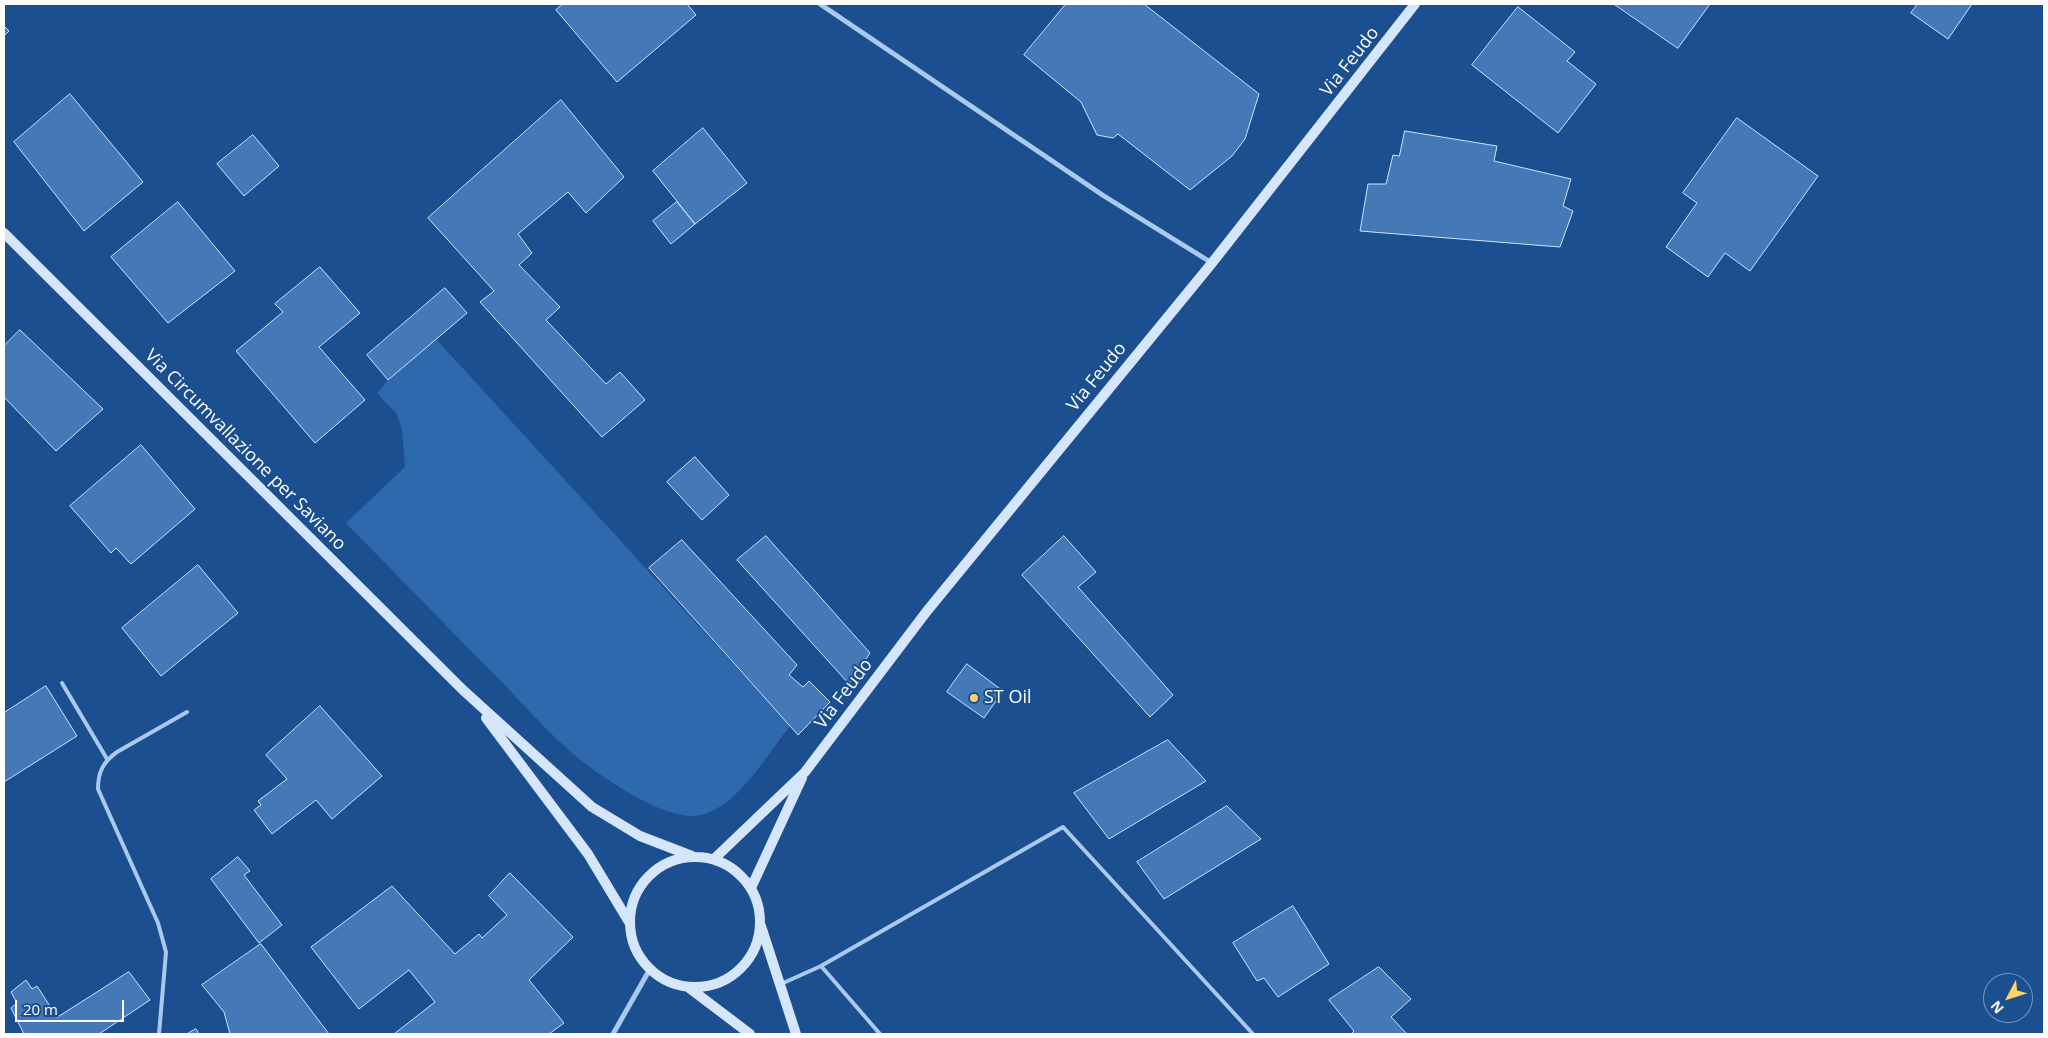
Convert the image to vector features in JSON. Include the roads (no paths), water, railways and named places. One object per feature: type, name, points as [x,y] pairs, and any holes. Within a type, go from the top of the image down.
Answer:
[{"type":"main road","name":"Via Feudo","points":[[714,859],[804,772],[927,611],[1212,263],[1415,4]]},
{"type":"main road","name":"Via Circumvallazione per Saviano","points":[[4,233],[463,690],[592,807],[640,836],[692,856]]},
{"type":"main road","name":"Via Circumvallazione per Saviano","points":[[463,690],[497,730],[577,838],[610,887],[629,922]]},
{"type":"main road","name":"Via Feudo","points":[[751,888],[804,772]]},
{"type":"main road","points":[[750,1034],[688,987],[668,981],[650,969],[639,956],[632,940],[629,922],[632,902],[641,884],[655,870],[672,860],[692,856],[714,859],[735,871],[751,888],[758,905],[760,922],[796,1034]]},
{"type":"main road","points":[[688,987],[710,985],[730,977],[746,962],[756,944],[760,922]]},
{"type":"street","points":[[820,4],[1104,196],[1212,263]]},
{"type":"street","points":[[613,1034],[650,969]]},
{"type":"lane","points":[[62,683],[107,759]]},
{"type":"lane","points":[[159,1034],[166,952],[158,923],[98,789],[98,776],[107,759],[187,712]]},
{"type":"lane","points":[[780,986],[821,966],[1063,827],[1253,1034]]},
{"type":"lane","points":[[821,966],[880,1034]]},
{"type":"place","name":"ST Oil","points":[[974,698]]}]
